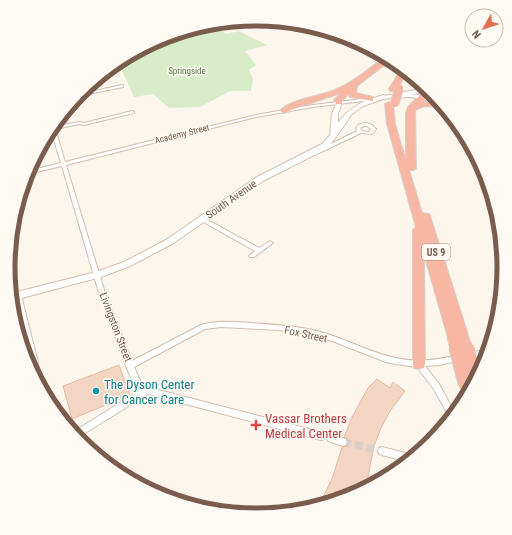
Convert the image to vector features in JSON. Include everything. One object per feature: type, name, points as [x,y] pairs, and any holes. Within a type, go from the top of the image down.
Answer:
[{"type":"highway","points":[[284,111],[292,106],[356,85],[384,64]]},
{"type":"highway","points":[[339,102],[338,100],[342,95],[386,65]]},
{"type":"highway","points":[[394,94],[401,75]]},
{"type":"highway","points":[[394,94],[405,78]]},
{"type":"highway","points":[[356,85],[352,92],[353,96],[370,99]]},
{"type":"highway","name":"US 9","points":[[394,94],[396,120],[411,168],[469,380]]},
{"type":"highway","name":"US 9","points":[[394,94],[391,124],[417,215],[457,336]]},
{"type":"highway","points":[[411,168],[410,113],[424,95]]},
{"type":"highway","points":[[413,108],[424,104],[432,104]]},
{"type":"highway","points":[[417,215],[419,364]]},
{"type":"street","points":[[91,92],[122,84],[93,90]]},
{"type":"street","name":"South Avenue","points":[[17,296],[98,275],[127,264],[169,242],[267,174],[325,146],[343,118],[363,104],[394,94],[421,92]]},
{"type":"street","points":[[331,138],[335,114],[339,102],[370,99],[394,94]]},
{"type":"street","name":"Academy Street","points":[[35,171],[227,122],[339,102]]},
{"type":"street","points":[[61,127],[132,110],[132,112],[84,124],[79,123]]},
{"type":"street","points":[[313,153],[330,147],[360,132]]},
{"type":"street","name":"Livingston Street","points":[[55,135],[98,275],[102,293],[138,385],[141,389],[146,391]]},
{"type":"street","points":[[202,219],[259,251]]},
{"type":"street","points":[[252,256],[270,243]]},
{"type":"street","points":[[17,302],[33,359]]},
{"type":"street","name":"Fox Street","points":[[130,366],[203,327],[226,324],[301,330],[325,336],[385,359],[408,364],[441,362],[481,353]]},
{"type":"street","points":[[419,364],[436,386],[449,411]]},
{"type":"street","points":[[80,432],[146,391],[321,436]]},
{"type":"street","points":[[331,438],[343,442]]},
{"type":"street","points":[[382,451],[405,457]]},
{"type":"green space","name":"Springside","points":[[220,30],[226,34],[239,31],[267,45],[245,51],[256,65],[249,70],[253,79],[251,91],[230,91],[200,107],[169,108],[153,94],[134,97],[121,68],[149,51],[179,39]]},
{"type":"building","name":"The Dyson Center for Cancer Care","points":[[119,365],[130,395],[72,419],[63,386]]},
{"type":"building","name":"Vassar Brothers Medical Center","points":[[377,379],[390,388],[393,382],[405,391],[390,411],[381,428],[374,446],[367,481],[333,496],[322,499],[332,479],[342,447],[347,445],[347,439],[344,437],[353,415],[368,388]]},
{"type":"tunnel","points":[[343,442],[382,451]]},
{"type":"place","name":"The Dyson Center for Cancer Care","points":[[96,391]]},
{"type":"place","name":"Vassar Brothers Medical Center","points":[[256,425]]}]
